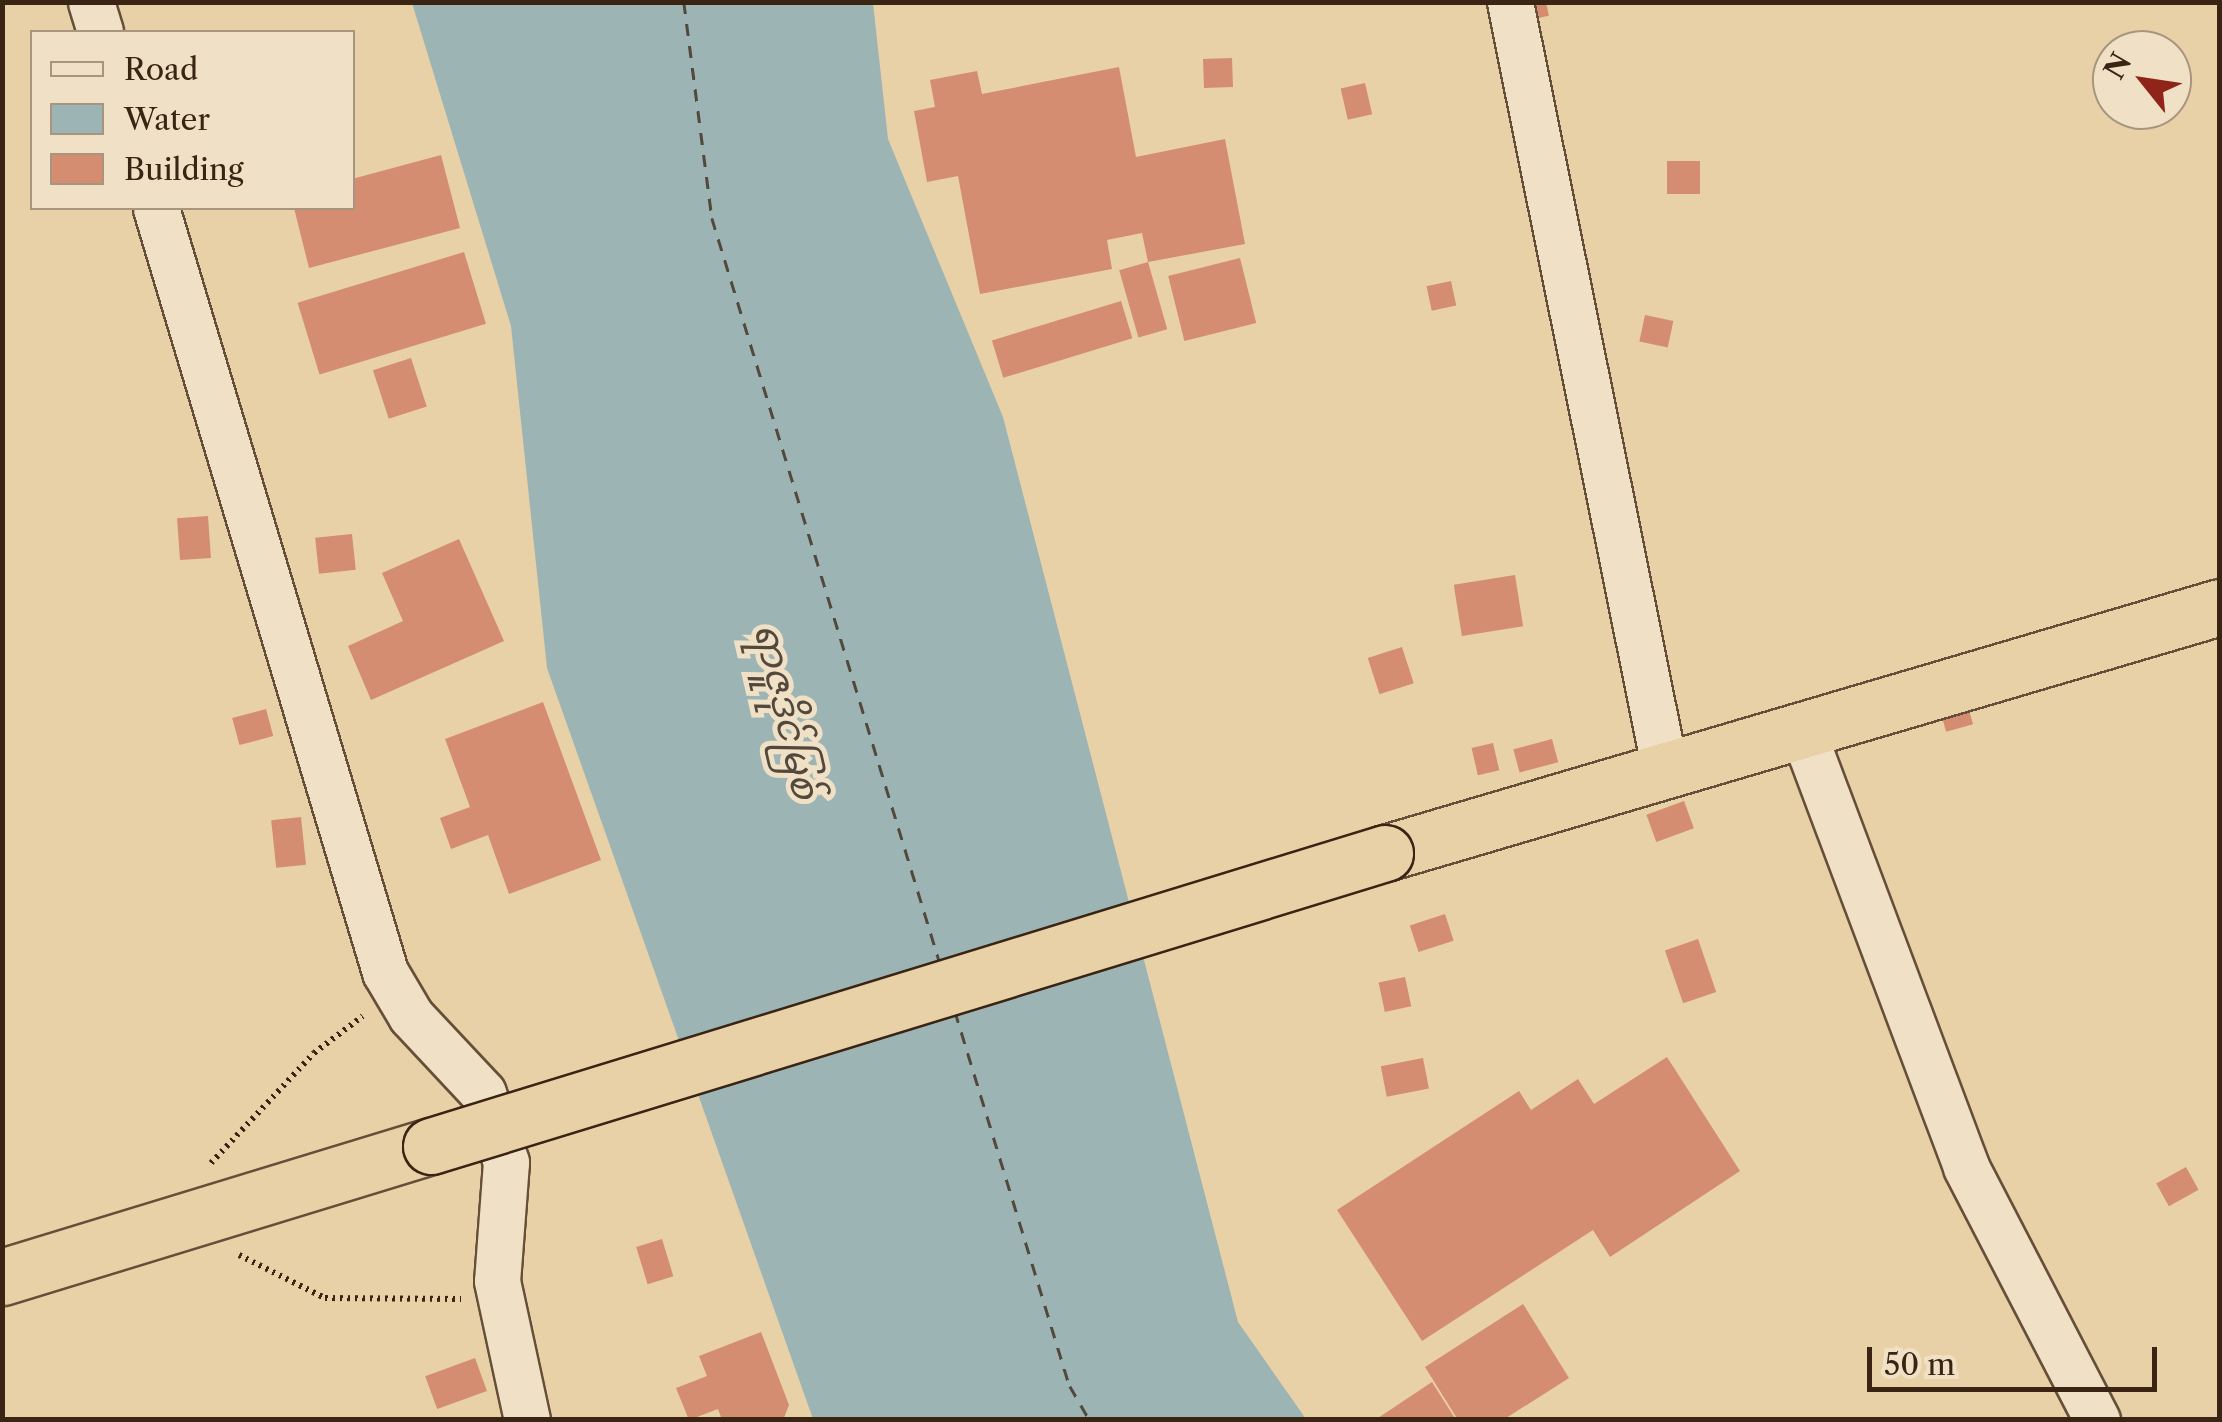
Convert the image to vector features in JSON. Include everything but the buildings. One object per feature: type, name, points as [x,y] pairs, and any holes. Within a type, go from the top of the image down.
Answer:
[{"type":"highway","points":[[2,1277],[1385,853],[2220,607]]},
{"type":"street","points":[[91,2],[99,30]]},
{"type":"street","points":[[1510,2],[1666,770]]},
{"type":"street","points":[[157,210],[396,992],[483,1093],[509,1184],[499,1299],[527,1420]]},
{"type":"street","points":[[1802,730],[1966,1168],[2097,1420]]},
{"type":"path","points":[[396,992],[314,1053],[226,1144],[200,1176],[186,1221],[324,1298],[499,1299]]},
{"type":"water","name":"ရာဇူဒိုင်မြစ်","points":[[412,3],[873,3],[888,139],[1003,417],[1238,1322],[1306,1419],[813,1419],[547,668],[511,326]]},
{"type":"ferry route","points":[[684,2],[712,218],[939,960]]},
{"type":"ferry route","points":[[955,1011],[1070,1386],[1090,1420]]}]
